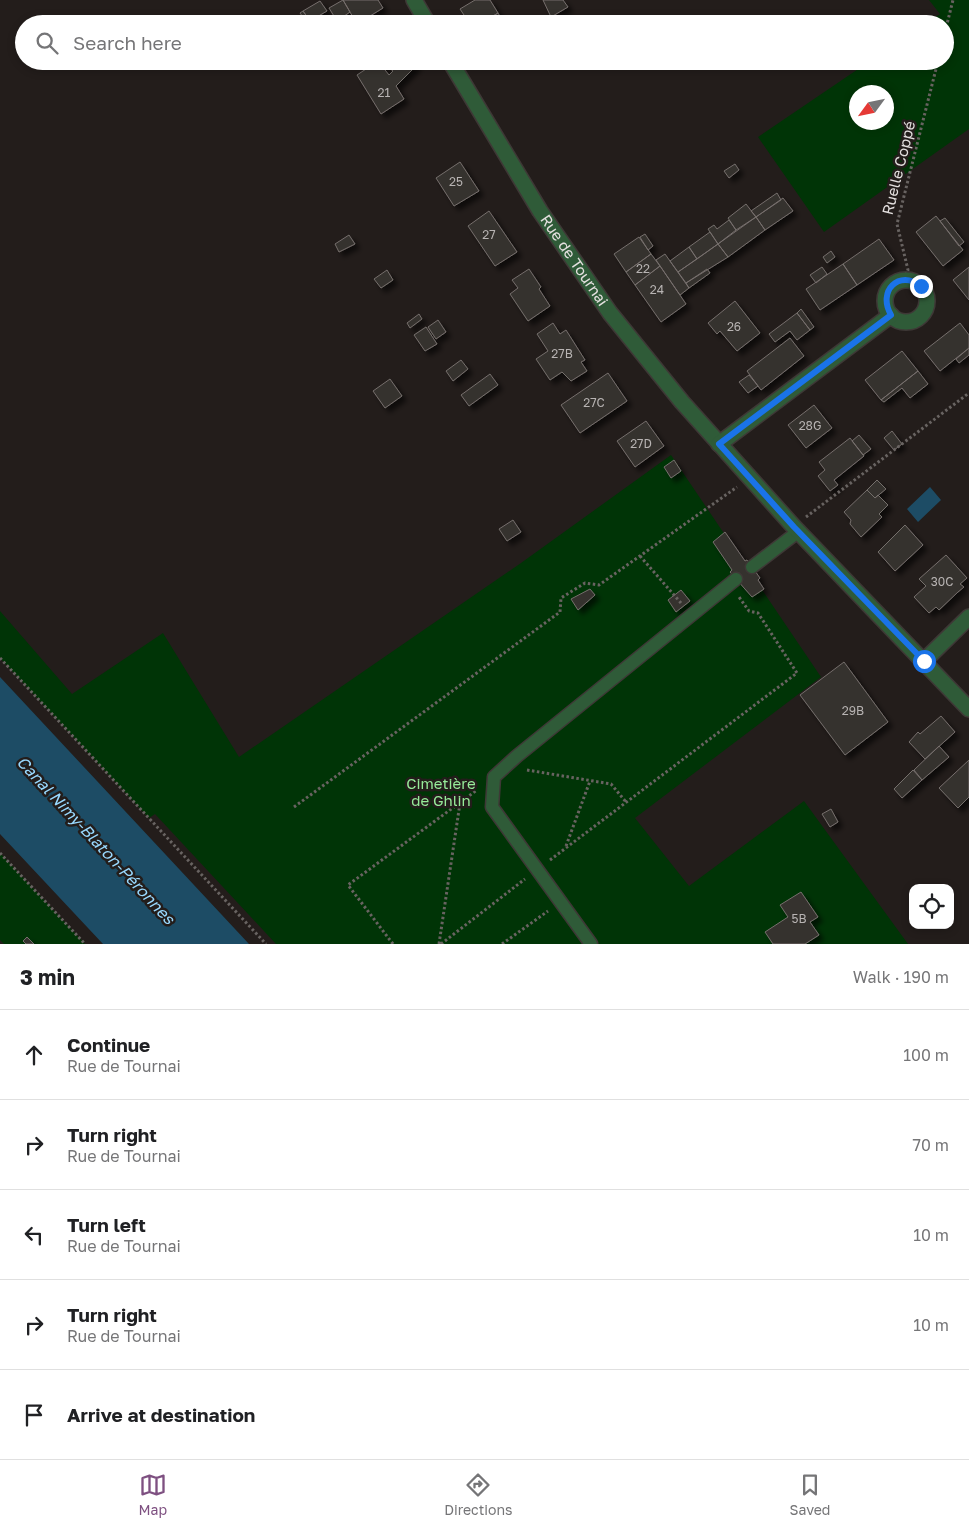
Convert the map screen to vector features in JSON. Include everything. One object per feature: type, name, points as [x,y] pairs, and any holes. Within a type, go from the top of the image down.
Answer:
[{"type":"street","points":[[414,0],[423,15]]},
{"type":"street","name":"Rue de Tournai","points":[[455,70],[540,211],[610,313],[682,402],[749,478],[969,709]]},
{"type":"street","points":[[904,280],[916,282],[921,286],[928,299],[926,307],[918,318],[904,322],[891,315],[886,306],[887,292],[897,282],[904,280]]},
{"type":"street","points":[[719,444],[891,315]]},
{"type":"street","points":[[924,661],[969,618]]},
{"type":"lane","points":[[752,567],[796,529]]},
{"type":"lane","points":[[591,944],[492,807],[494,777],[733,582]]},
{"type":"path","points":[[949,15],[953,0]]},
{"type":"path","name":"Ruelle Coppé","points":[[904,280],[908,270],[897,224],[936,70]]},
{"type":"path","points":[[796,529],[969,393]]},
{"type":"path","points":[[294,807],[560,612],[561,598],[585,582],[599,585],[749,478]]},
{"type":"path","points":[[640,556],[692,615]]},
{"type":"path","points":[[440,944],[797,673],[758,614],[749,611],[733,582]]},
{"type":"path","points":[[0,658],[266,944]]},
{"type":"path","points":[[506,766],[611,784],[626,802]]},
{"type":"path","points":[[393,944],[348,885],[494,777]]},
{"type":"path","points":[[566,848],[590,781]]},
{"type":"path","points":[[440,944],[460,802]]},
{"type":"path","points":[[0,853],[84,944]]},
{"type":"path","points":[[502,944],[561,902]]},
{"type":"green space","points":[[929,0],[969,0],[969,129],[824,232],[758,137],[857,70],[954,70],[954,15],[938,15],[940,14]]},
{"type":"green space","name":"Cimetière de Ghlin","points":[[671,455],[821,677],[635,818],[689,886],[804,801],[908,944],[276,944],[155,814],[149,818],[0,658],[0,611],[72,694],[163,633],[239,757],[521,563]]},
{"type":"green space","points":[[0,853],[85,944],[4,944],[0,940]]},
{"type":"water","points":[[930,487],[941,500],[918,522],[907,509]]},
{"type":"water","name":"Canal Nimy-Blaton-Péronnes","points":[[0,677],[249,944],[103,944],[0,834]]},
{"type":"building","points":[[343,0],[350,12],[346,15],[333,15],[329,8]]},
{"type":"building","points":[[343,0],[378,0],[383,8],[372,15],[352,15]]},
{"type":"building","points":[[475,0],[490,0],[498,13],[495,15],[464,15],[460,9]]},
{"type":"building","points":[[543,0],[563,0],[568,7],[554,15],[550,15]]},
{"type":"building","points":[[320,1],[327,11],[320,15],[306,15],[303,11]]},
{"type":"building","points":[[364,70],[385,70],[389,75],[393,71],[392,70],[412,70],[396,86],[404,99],[381,114],[357,75]]},
{"type":"building","points":[[460,162],[479,191],[454,206],[436,178]]},
{"type":"building","points":[[735,164],[739,170],[729,178],[724,171]]},
{"type":"building","points":[[777,193],[781,200],[756,217],[751,211]]},
{"type":"building","points":[[783,198],[793,211],[765,230],[756,217]]},
{"type":"building","points":[[746,204],[756,217],[736,230],[728,218]]},
{"type":"building","points":[[489,211],[517,252],[495,266],[468,226]]},
{"type":"building","points":[[936,216],[963,250],[943,266],[916,232]]},
{"type":"building","points":[[756,217],[765,230],[728,257],[718,244]]},
{"type":"building","points":[[945,218],[964,242],[959,246],[940,221]]},
{"type":"building","points":[[729,220],[736,230],[718,244],[708,229],[714,225],[717,229]]},
{"type":"building","points":[[710,232],[718,244],[697,259],[689,247]]},
{"type":"building","points":[[645,234],[653,246],[648,250],[640,237]]},
{"type":"building","points":[[349,235],[355,244],[339,252],[335,244]]},
{"type":"building","points":[[639,237],[651,254],[626,272],[614,254]]},
{"type":"building","points":[[879,239],[894,260],[857,285],[843,264]]},
{"type":"building","points":[[718,244],[728,257],[686,283],[678,272]]},
{"type":"building","points":[[689,247],[697,259],[678,272],[670,261]]},
{"type":"building","points":[[831,251],[835,257],[827,263],[823,257]]},
{"type":"building","points":[[651,254],[660,266],[635,285],[626,272]]},
{"type":"building","points":[[665,254],[689,288],[680,295],[656,260]]},
{"type":"building","points":[[843,264],[857,285],[820,310],[806,289]]},
{"type":"building","points":[[660,266],[686,304],[661,322],[635,285]]},
{"type":"building","points":[[822,267],[827,274],[816,283],[810,275]]},
{"type":"building","points":[[969,267],[969,300],[953,280]]},
{"type":"building","points":[[529,269],[541,287],[539,289],[550,306],[528,321],[510,294],[518,288],[512,280]]},
{"type":"building","points":[[707,269],[710,273],[689,288],[686,283]]},
{"type":"building","points":[[387,270],[393,280],[381,288],[374,279]]},
{"type":"building","points":[[735,301],[760,333],[737,351],[720,331],[717,334],[708,323]]},
{"type":"building","points":[[801,309],[814,327],[810,330],[797,313]]},
{"type":"building","points":[[797,313],[810,330],[797,340],[790,331],[775,342],[769,334]]},
{"type":"building","points":[[419,314],[422,319],[410,328],[407,323]]},
{"type":"building","points":[[438,320],[446,332],[436,339],[428,327]]},
{"type":"building","points":[[553,323],[560,334],[566,330],[585,360],[581,362],[587,371],[571,381],[562,372],[550,380],[536,359],[548,351],[537,334]]},
{"type":"building","points":[[960,323],[969,335],[969,348],[940,371],[924,351]]},
{"type":"building","points":[[426,327],[437,344],[425,351],[414,335]]},
{"type":"building","points":[[790,338],[804,356],[761,390],[747,371]]},
{"type":"building","points":[[969,348],[969,355],[959,363],[956,359]]},
{"type":"building","points":[[902,351],[918,371],[881,400],[865,380]]},
{"type":"building","points":[[461,360],[468,369],[453,381],[446,371]]},
{"type":"building","points":[[918,371],[928,384],[910,398],[902,388],[884,402],[881,400]]},
{"type":"building","points":[[608,373],[627,401],[580,433],[561,405]]},
{"type":"building","points":[[490,374],[498,385],[469,406],[461,395]]},
{"type":"building","points":[[749,375],[758,386],[748,393],[739,382]]},
{"type":"building","points":[[390,379],[402,396],[385,408],[373,391]]},
{"type":"building","points":[[814,405],[832,428],[806,448],[788,425]]},
{"type":"building","points":[[646,421],[664,446],[635,467],[617,441]]},
{"type":"building","points":[[892,431],[902,444],[894,450],[884,438]]},
{"type":"building","points":[[859,435],[871,449],[863,455],[852,441]]},
{"type":"building","points":[[850,438],[864,456],[834,480],[838,485],[830,491],[818,476],[825,470],[819,462]]},
{"type":"building","points":[[674,460],[681,471],[671,478],[664,467]]},
{"type":"building","points":[[877,480],[886,489],[875,498],[867,490]]},
{"type":"building","points":[[867,490],[875,498],[878,495],[888,505],[879,514],[882,517],[861,537],[850,524],[851,520],[844,512]]},
{"type":"building","points":[[513,520],[521,532],[507,541],[499,529]]},
{"type":"building","points":[[905,525],[923,545],[895,571],[878,552]]},
{"type":"building","points":[[725,532],[745,561],[747,560],[760,578],[758,580],[764,589],[752,597],[730,572],[732,570],[713,542]]},
{"type":"building","points":[[946,555],[967,578],[960,584],[964,587],[939,610],[936,607],[929,613],[914,597],[926,586],[919,579]]},
{"type":"building","points":[[590,589],[595,595],[578,610],[571,599]]},
{"type":"building","points":[[681,590],[690,601],[676,612],[668,600]]},
{"type":"building","points":[[844,662],[888,722],[845,755],[800,695]]},
{"type":"building","points":[[941,716],[955,732],[925,759],[909,742],[918,732],[920,734]]},
{"type":"building","points":[[939,746],[949,757],[922,780],[914,770]]},
{"type":"building","points":[[969,760],[969,797],[958,808],[939,788]]},
{"type":"building","points":[[913,770],[922,780],[902,798],[894,789]]},
{"type":"building","points":[[831,809],[838,822],[830,827],[822,814]]},
{"type":"building","points":[[801,892],[818,917],[810,922],[819,935],[805,944],[773,944],[765,932],[788,917],[780,905]]},
{"type":"building","points":[[27,937],[34,944],[26,944],[23,941]]},
{"type":"route","points":[[921,286],[912,280],[904,280],[891,286],[885,299],[886,306],[891,315],[719,444],[794,527],[924,661]]}]
